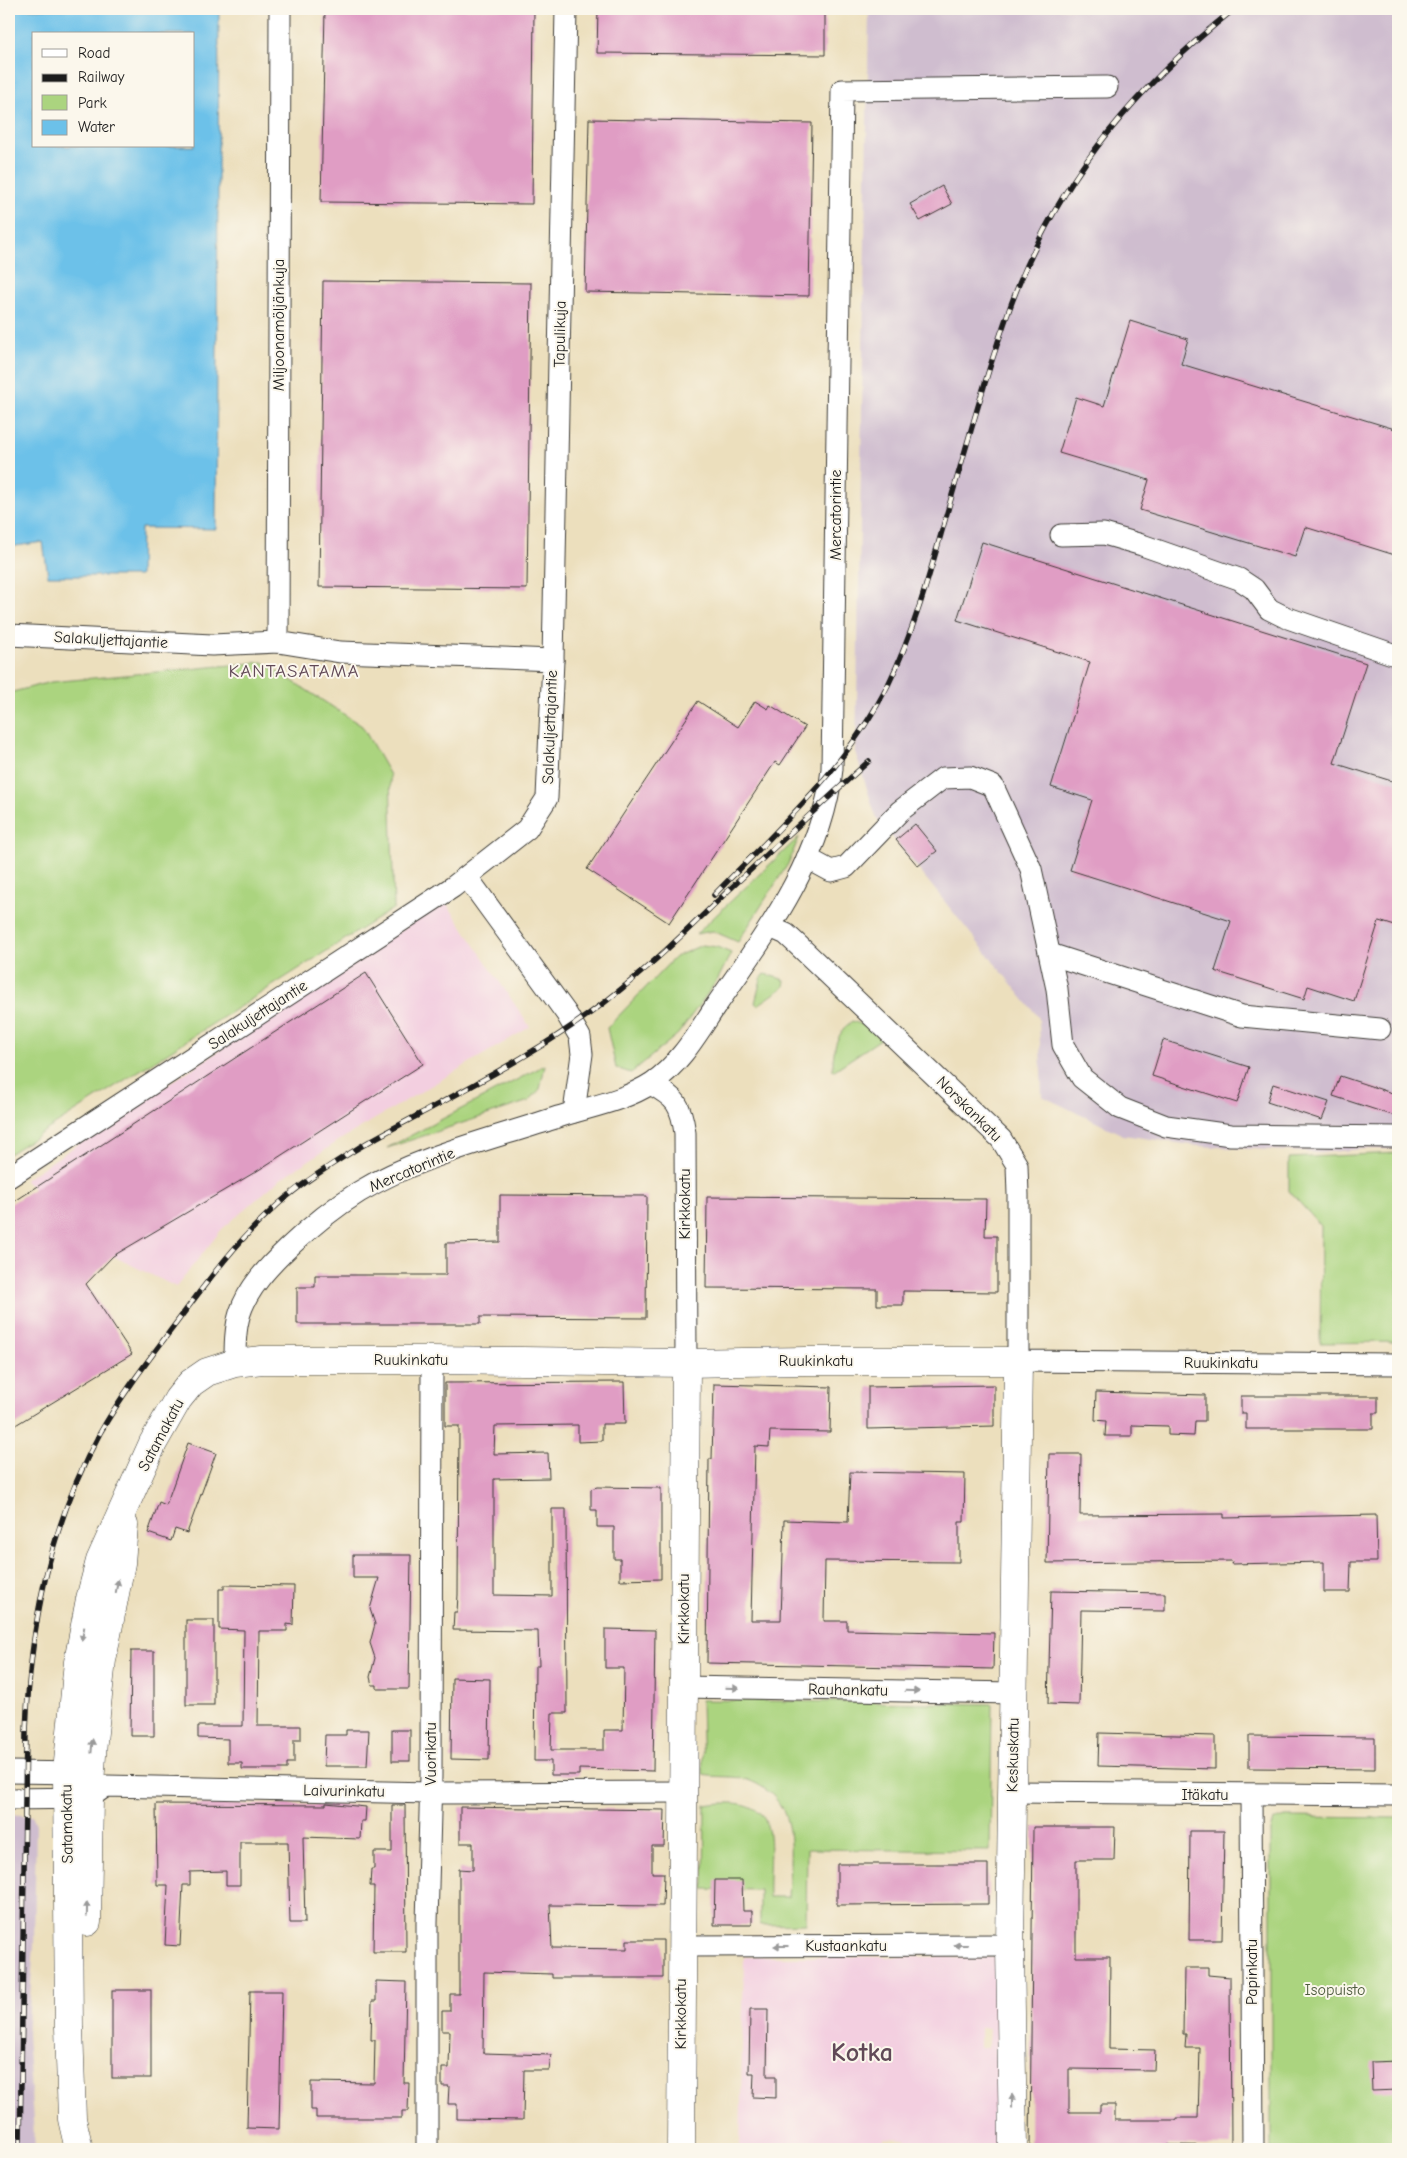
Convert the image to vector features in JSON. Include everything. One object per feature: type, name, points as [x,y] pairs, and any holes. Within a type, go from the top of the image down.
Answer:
[{"type":"main road","name":"Ruukinkatu","points":[[235,1363],[262,1360],[686,1363],[1018,1361]]},
{"type":"main road","name":"Keskuskatu","points":[[1013,2149],[1010,1945],[1018,1361]]},
{"type":"main road","name":"Satamakatu","points":[[80,2149],[86,2119],[84,1786],[78,1662],[90,1599],[100,1561],[153,1443],[178,1399],[191,1383],[207,1372],[235,1363]]},
{"type":"main road","name":"Kirkkokatu","points":[[681,2149],[686,1363]]},
{"type":"main road","name":"Satamakatu","points":[[80,2149],[72,2119],[69,2028],[84,1786]]},
{"type":"street","name":"Miljoonamöljänkuja","points":[[278,642],[280,9]]},
{"type":"street","name":"Tapulikuja","points":[[553,660],[566,9]]},
{"type":"street","name":"Mercatorintie","points":[[235,1363],[235,1340],[240,1314],[247,1296],[278,1257],[319,1219],[360,1192],[393,1174],[444,1155],[619,1099],[651,1084],[667,1071],[686,1050],[770,927],[807,858],[820,829],[829,798],[834,732],[842,90],[1107,87]]},
{"type":"street","points":[[1061,535],[1104,534],[1142,545],[1240,580],[1254,589],[1269,608],[1285,617],[1398,656]]},
{"type":"street","name":"Salakuljettajantie","points":[[9,636],[212,645],[278,642],[340,652],[553,660],[547,798],[527,829],[467,877],[9,1177]]},
{"type":"street","points":[[807,858],[831,871],[846,867],[900,811],[943,778],[970,777],[994,786],[1031,870],[1057,989],[1063,1045],[1082,1078],[1120,1108],[1166,1126],[1231,1135],[1398,1137]]},
{"type":"street","points":[[467,877],[566,1013],[580,1037],[582,1054],[574,1112]]},
{"type":"street","name":"Norskankatu","points":[[770,927],[786,934],[994,1132],[1001,1139],[1017,1165],[1018,1361]]},
{"type":"street","points":[[1050,954],[1242,1016],[1380,1029]]},
{"type":"street","name":"Kirkkokatu","points":[[651,1084],[665,1092],[678,1104],[683,1113],[685,1133],[686,1363]]},
{"type":"street","name":"Vuorikatu","points":[[427,2149],[432,1360]]},
{"type":"street","name":"Ruukinkatu","points":[[1018,1361],[1398,1364]]},
{"type":"street","name":"Rauhankatu","points":[[683,1687],[1013,1693]]},
{"type":"street","points":[[9,1772],[84,1786]]},
{"type":"street","name":"Laivurinkatu","points":[[9,1799],[84,1786],[430,1793],[682,1792]]},
{"type":"street","name":"Itäkatu","points":[[1012,1792],[1398,1796]]},
{"type":"street","name":"Papinkatu","points":[[1251,1795],[1253,2149]]},
{"type":"street","name":"Kustaankatu","points":[[681,1946],[1010,1945]]},
{"type":"shaded area","points":[[869,9],[1398,9],[1398,1149],[1362,1149],[1320,1153],[1198,1146],[1123,1135],[1042,1096],[1039,1018],[876,817],[856,754]]},
{"type":"shaded area","points":[[445,901],[530,1027],[343,1138],[279,1180],[222,1229],[176,1287],[113,1256],[24,1180]]},
{"type":"shaded area","points":[[9,1814],[32,1816],[36,1824],[34,1946],[27,2035],[35,2149],[9,2149]]},
{"type":"shaded area","points":[[744,1957],[998,1957],[998,2149],[906,2149],[740,2149]],"holes":[[[750,2009],[768,2009],[767,2072],[749,2072]],[[980,2028],[989,2028],[988,2048],[980,2048]],[[754,2076],[775,2097],[753,2097]],[[884,2138],[907,2139],[906,2149],[884,2148]]]},
{"type":"green space","points":[[263,662],[362,726],[390,775],[394,908],[9,1154],[9,693],[51,682]]},
{"type":"green space","points":[[799,837],[788,864],[738,942],[713,931],[696,934]]},
{"type":"green space","points":[[702,945],[717,947],[731,953],[718,979],[678,1034],[631,1073],[616,1068],[607,1028],[675,957]]},
{"type":"green space","points":[[765,974],[785,980],[784,987],[758,1005],[755,1003],[761,979]]},
{"type":"green space","points":[[852,1021],[866,1026],[881,1039],[833,1071],[836,1043],[846,1026]]},
{"type":"green space","points":[[545,1065],[540,1089],[529,1101],[387,1148]]},
{"type":"green space","points":[[1398,1153],[1398,1342],[1320,1343],[1321,1226],[1289,1191],[1289,1158]]},
{"type":"green space","points":[[701,1700],[992,1704],[990,1851],[807,1849],[806,1924],[760,1925],[760,1890],[704,1889],[705,1805],[731,1803],[749,1806],[761,1814],[767,1825],[769,1840],[769,1897],[788,1897],[789,1829],[777,1800],[765,1789],[743,1778],[703,1775]]},
{"type":"green space","name":"Isopuisto","points":[[1287,1817],[1398,1818],[1398,2149],[1271,2149],[1271,1831],[1274,1820]]},
{"type":"water","points":[[9,9],[219,9],[216,529],[141,528],[140,576],[48,576],[43,542],[9,547]]},
{"type":"building","points":[[325,9],[534,9],[532,204],[321,202]]},
{"type":"building","points":[[598,9],[825,9],[825,55],[597,53]]},
{"type":"building","points":[[589,119],[812,123],[809,296],[585,292]]},
{"type":"building","points":[[942,186],[952,204],[920,221],[910,204]]},
{"type":"building","points":[[323,281],[531,283],[527,589],[319,587]]},
{"type":"building","points":[[1130,321],[1188,339],[1181,364],[1398,430],[1398,556],[1305,527],[1295,557],[1140,510],[1149,480],[1059,453],[1076,397],[1104,406]]},
{"type":"building","points":[[982,542],[1366,663],[1334,763],[1398,783],[1398,927],[1379,921],[1354,1001],[1308,986],[1304,999],[1215,971],[1231,921],[1070,870],[1092,800],[1051,787],[1090,662],[957,620]]},
{"type":"building","points":[[698,701],[738,727],[755,701],[768,709],[770,705],[805,727],[780,765],[775,762],[669,923],[587,869]]},
{"type":"building","points":[[915,824],[937,851],[918,866],[896,840]]},
{"type":"building","points":[[366,973],[423,1064],[257,1171],[113,1256],[86,1284],[132,1354],[9,1429],[9,1205]]},
{"type":"building","points":[[1163,1040],[1249,1067],[1237,1103],[1152,1076]]},
{"type":"building","points":[[1340,1076],[1398,1095],[1398,1117],[1333,1096]]},
{"type":"building","points":[[1273,1084],[1329,1102],[1322,1120],[1267,1102]]},
{"type":"building","points":[[500,1195],[647,1196],[646,1318],[480,1317],[480,1324],[297,1324],[297,1287],[315,1287],[315,1275],[446,1275],[446,1243],[500,1242]]},
{"type":"building","points":[[707,1197],[986,1199],[985,1236],[997,1236],[997,1292],[903,1291],[903,1305],[877,1305],[877,1289],[706,1288]]},
{"type":"building","points":[[624,1382],[625,1424],[602,1424],[602,1441],[578,1442],[578,1425],[495,1426],[494,1454],[548,1453],[549,1478],[494,1479],[494,1595],[552,1596],[552,1509],[566,1509],[567,1713],[552,1713],[551,1750],[604,1750],[604,1730],[623,1730],[624,1668],[605,1668],[605,1629],[655,1630],[653,1771],[579,1769],[579,1775],[551,1775],[551,1761],[534,1761],[535,1666],[539,1666],[538,1631],[453,1630],[454,1612],[457,1612],[458,1595],[459,1426],[445,1426],[445,1383]]},
{"type":"building","points":[[714,1384],[831,1387],[830,1432],[770,1431],[769,1447],[755,1446],[751,1620],[781,1620],[784,1520],[848,1522],[850,1472],[965,1474],[964,1522],[959,1522],[959,1562],[825,1561],[824,1621],[847,1621],[847,1630],[994,1633],[993,1669],[707,1663],[709,1459],[712,1459]]},
{"type":"building","points":[[994,1385],[994,1426],[868,1429],[868,1387]]},
{"type":"building","points":[[1096,1392],[1205,1395],[1205,1421],[1195,1421],[1194,1436],[1168,1435],[1168,1426],[1132,1425],[1132,1436],[1105,1436],[1106,1421],[1095,1420]]},
{"type":"building","points":[[1241,1396],[1378,1396],[1378,1413],[1373,1413],[1373,1429],[1246,1429],[1246,1413],[1241,1413]]},
{"type":"building","points":[[188,1443],[216,1453],[187,1533],[175,1529],[171,1541],[148,1533],[159,1502],[166,1505]]},
{"type":"building","points":[[1049,1454],[1081,1454],[1080,1515],[1224,1514],[1224,1518],[1376,1515],[1377,1562],[1351,1562],[1350,1592],[1324,1592],[1324,1562],[1231,1564],[1232,1561],[1047,1563]]},
{"type":"building","points":[[597,1487],[661,1488],[661,1579],[620,1580],[620,1559],[614,1559],[614,1527],[597,1527],[597,1510],[591,1510],[591,1489]]},
{"type":"building","points":[[353,1555],[411,1555],[409,1689],[377,1689],[377,1685],[372,1685],[370,1677],[375,1658],[370,1643],[375,1624],[370,1609],[379,1578],[353,1578]]},
{"type":"building","points":[[224,1585],[294,1586],[293,1625],[287,1624],[287,1631],[259,1631],[258,1726],[301,1726],[301,1740],[294,1740],[294,1763],[287,1763],[287,1769],[242,1769],[242,1763],[228,1763],[228,1739],[198,1738],[198,1726],[243,1726],[244,1630],[219,1629],[219,1589],[224,1589]]},
{"type":"building","points":[[1051,1591],[1165,1593],[1165,1611],[1081,1610],[1079,1705],[1048,1704]]},
{"type":"building","points":[[186,1620],[214,1620],[214,1705],[186,1705]]},
{"type":"building","points":[[131,1651],[154,1651],[154,1736],[130,1736]]},
{"type":"building","points":[[452,1678],[490,1679],[489,1760],[451,1759]]},
{"type":"building","points":[[346,1730],[369,1730],[367,1766],[324,1766],[325,1735],[346,1735]]},
{"type":"building","points":[[392,1730],[410,1730],[410,1761],[392,1761]]},
{"type":"building","points":[[1099,1733],[1215,1736],[1215,1769],[1098,1766]]},
{"type":"building","points":[[1249,1736],[1375,1737],[1375,1769],[1249,1768]]},
{"type":"building","points":[[326,1803],[366,1807],[365,1821],[361,1821],[360,1839],[303,1837],[305,1923],[290,1923],[288,1842],[240,1842],[240,1885],[226,1885],[226,1871],[190,1872],[190,1885],[183,1885],[180,1946],[165,1945],[168,1885],[157,1885],[156,1804],[326,1805]]},
{"type":"building","points":[[392,1805],[405,1805],[406,1952],[373,1952],[374,1886],[370,1886],[371,1869],[374,1869],[374,1852],[392,1852]]},
{"type":"building","points":[[460,1807],[665,1810],[664,1846],[652,1846],[652,1873],[664,1873],[663,1906],[550,1905],[552,1948],[627,1949],[627,1940],[663,1940],[663,1978],[552,1978],[552,1974],[484,1972],[483,2053],[551,2055],[549,2070],[524,2070],[523,2120],[457,2119],[457,2104],[448,2104],[449,2086],[442,2086],[442,2068],[449,2068],[450,2031],[442,2031],[442,2011],[450,2011],[450,1994],[459,1994],[459,1869],[473,1870],[473,1843],[460,1843]]},
{"type":"building","points":[[1033,1827],[1115,1827],[1114,1860],[1076,1860],[1076,1957],[1110,1957],[1109,2049],[1155,2050],[1154,2070],[1069,2069],[1069,2112],[1100,2112],[1100,2105],[1115,2105],[1115,2120],[1198,2118],[1200,2048],[1185,2048],[1186,2034],[1183,2034],[1184,1968],[1208,1968],[1208,1975],[1230,1977],[1231,2146],[1167,2145],[1167,2149],[1030,2148]]},
{"type":"building","points":[[1190,1831],[1224,1831],[1222,1940],[1189,1940]]},
{"type":"building","points":[[837,1864],[988,1864],[988,1904],[837,1905]]},
{"type":"building","points":[[715,1880],[742,1880],[743,1911],[752,1911],[752,1925],[714,1925]]},
{"type":"building","points":[[376,1981],[406,1982],[404,2083],[409,2083],[408,2111],[402,2111],[402,2118],[316,2118],[316,2110],[311,2110],[311,2082],[374,2083],[375,2040],[371,2040],[372,2001],[376,2001]]},
{"type":"building","points":[[112,1990],[151,1990],[151,2078],[112,2078]]},
{"type":"building","points":[[250,1991],[282,1991],[279,2129],[247,2128]]},
{"type":"building","points":[[750,2009],[768,2009],[767,2076],[776,2076],[776,2098],[753,2097],[754,2073],[749,2073]]},
{"type":"building","points":[[1398,2061],[1398,2090],[1372,2091],[1371,2062]]},
{"type":"railway","points":[[714,895],[786,822],[832,770],[871,715],[888,685],[899,662],[917,612],[1001,333],[1019,284],[1059,204],[1108,132],[1137,99],[1199,38],[1234,9]]},
{"type":"railway","points":[[20,2149],[26,1732],[32,1654],[45,1578],[55,1541],[67,1504],[82,1468],[100,1433],[137,1376],[210,1278],[246,1235],[292,1192],[344,1156],[515,1062],[605,1002],[669,947],[869,761]]},
{"type":"district","name":"KANTASATAMA","points":[[294,671]]},
{"type":"district","name":"Kotka","points":[[862,2053]]}]
